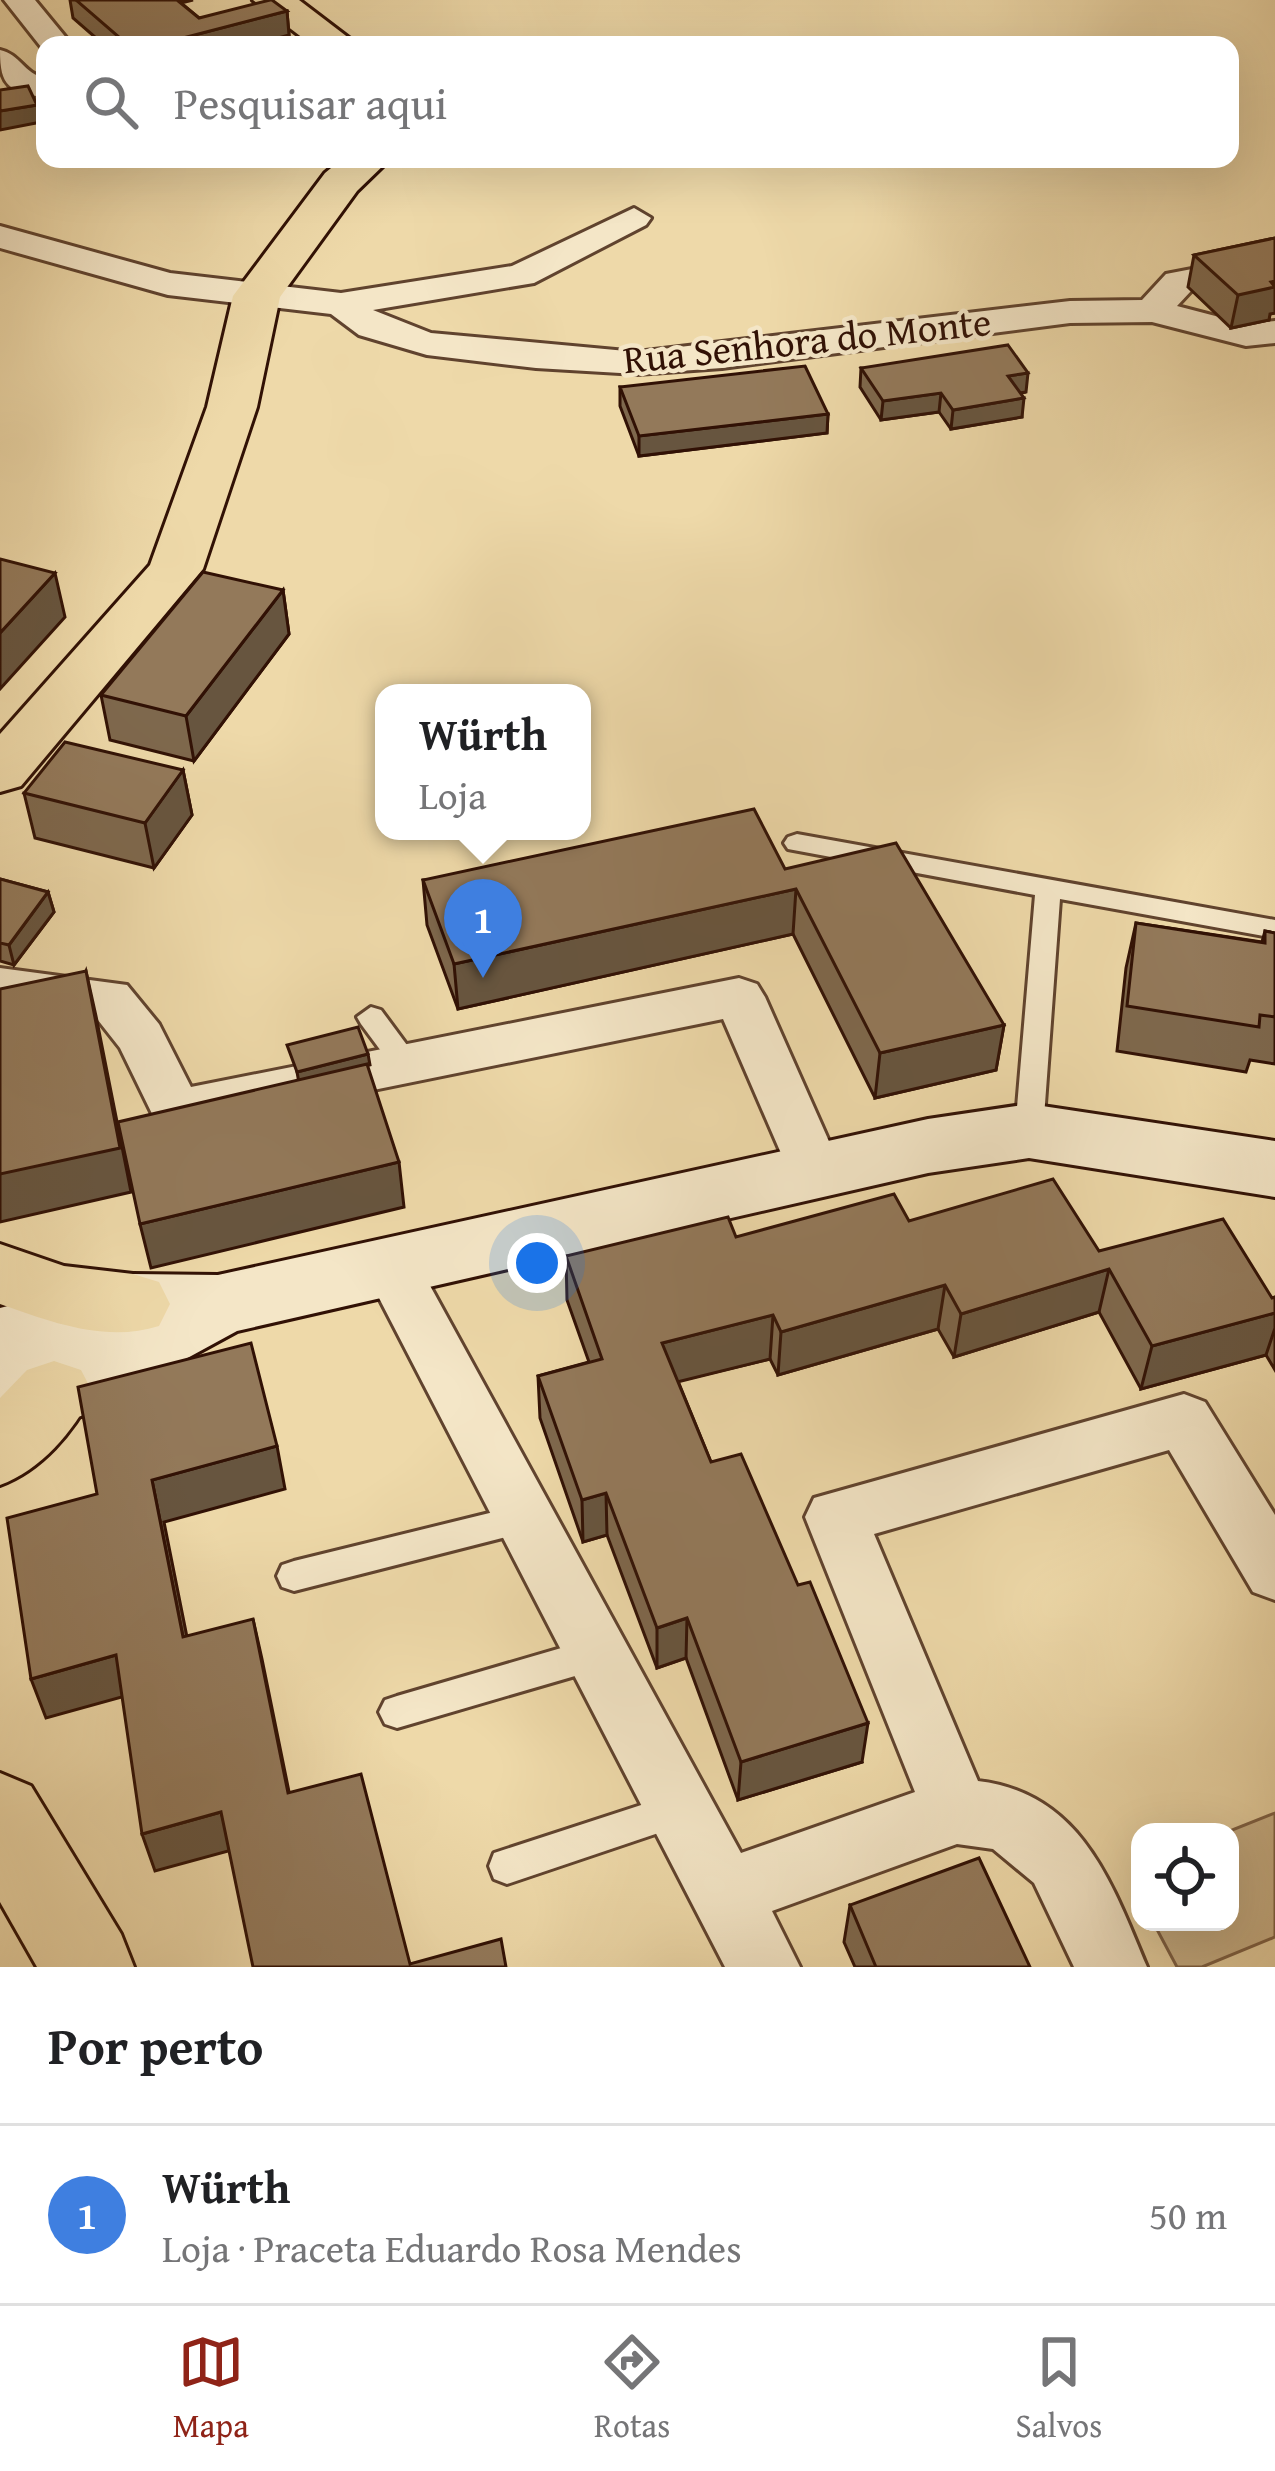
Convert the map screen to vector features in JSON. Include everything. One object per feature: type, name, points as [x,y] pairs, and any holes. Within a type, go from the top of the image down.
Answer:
[{"type":"main road","points":[[273,0],[325,36]]},
{"type":"main road","points":[[0,772],[176,569],[232,407],[257,296],[341,182],[357,168]]},
{"type":"main road","points":[[0,1274],[64,1296],[133,1304],[218,1305],[928,1146],[1029,1132],[1275,1169]]},
{"type":"main road","points":[[0,1339],[133,1304]]},
{"type":"main road","points":[[0,1451],[27,1398],[218,1305]]},
{"type":"main road","points":[[0,1816],[88,1967]]},
{"type":"street","points":[[19,0],[49,36]]},
{"type":"street","points":[[0,59],[18,82],[36,86]]},
{"type":"street","points":[[341,304],[521,275],[634,218]]},
{"type":"street","name":"Rua Senhora do Monte","points":[[0,237],[168,284],[341,304],[372,327],[427,344],[637,363],[1070,312],[1152,311],[1225,332],[1275,332]]},
{"type":"street","points":[[1152,311],[1180,283],[1275,264]]},
{"type":"street","points":[[0,986],[109,998],[141,1038],[176,1110],[739,997],[815,1172]]},
{"type":"street","points":[[391,1267],[764,1967]]},
{"type":"street","points":[[957,1811],[836,1516],[1184,1420],[1275,1572]]},
{"type":"street","points":[[728,1892],[957,1811],[992,1812],[1026,1823],[1050,1843],[1111,1967]]},
{"type":"lane","points":[[796,843],[1275,928]]},
{"type":"lane","points":[[1029,1132],[1048,889]]},
{"type":"lane","points":[[371,1017],[408,1067]]},
{"type":"lane","points":[[294,1576],[526,1518]]},
{"type":"lane","points":[[397,1712],[599,1653]]},
{"type":"lane","points":[[507,1866],[681,1809]]},
{"type":"shaded area","points":[[1275,1813],[1275,1937],[1202,1967],[1177,1967],[1158,1931],[1239,1931],[1239,1827]]},
{"type":"building","points":[[76,0],[177,0],[199,18],[270,0],[287,11],[191,36],[118,36]]},
{"type":"building","points":[[28,86],[36,105],[0,111],[0,90]]},
{"type":"building","points":[[1275,238],[1275,281],[1271,282],[1275,287],[1238,295],[1194,255]]},
{"type":"building","points":[[1008,345],[1028,373],[1008,376],[1024,398],[953,410],[941,393],[883,401],[861,368]]},
{"type":"building","points":[[805,366],[828,414],[639,436],[620,387]]},
{"type":"building","points":[[0,559],[55,573],[0,633]]},
{"type":"building","points":[[203,572],[283,590],[186,716],[101,695]]},
{"type":"building","points":[[65,742],[183,770],[145,823],[24,793]]},
{"type":"building","points":[[754,809],[785,869],[896,843],[1004,1025],[880,1053],[796,889],[454,964],[423,880]]},
{"type":"building","points":[[0,879],[48,892],[9,945],[0,943]]},
{"type":"building","points":[[1136,923],[1265,943],[1265,931],[1275,933],[1275,1017],[1260,1015],[1259,1027],[1127,1006]]},
{"type":"building","points":[[86,971],[120,1148],[0,1174],[0,989]]},
{"type":"building","points":[[358,1027],[368,1054],[297,1072],[287,1045]]},
{"type":"building","points":[[367,1064],[399,1162],[140,1224],[118,1122]]},
{"type":"building","points":[[1053,1179],[1099,1251],[1223,1219],[1275,1297],[1275,1313],[1152,1346],[1109,1269],[961,1314],[945,1285],[781,1332],[773,1315],[662,1343],[711,1462],[741,1454],[798,1585],[810,1582],[868,1723],[741,1762],[687,1618],[657,1628],[606,1493],[582,1500],[538,1376],[602,1359],[566,1256],[728,1217],[736,1237],[894,1194],[909,1221]]},
{"type":"building","points":[[251,1343],[277,1446],[152,1480],[183,1637],[253,1619],[288,1793],[361,1774],[410,1964],[501,1939],[506,1967],[253,1967],[221,1812],[142,1834],[116,1655],[31,1679],[7,1518],[97,1494],[78,1387]]},
{"type":"building","points":[[979,1858],[1030,1967],[876,1967],[850,1905]]},
{"type":"place","name":"Würth","points":[[483,978]]}]
